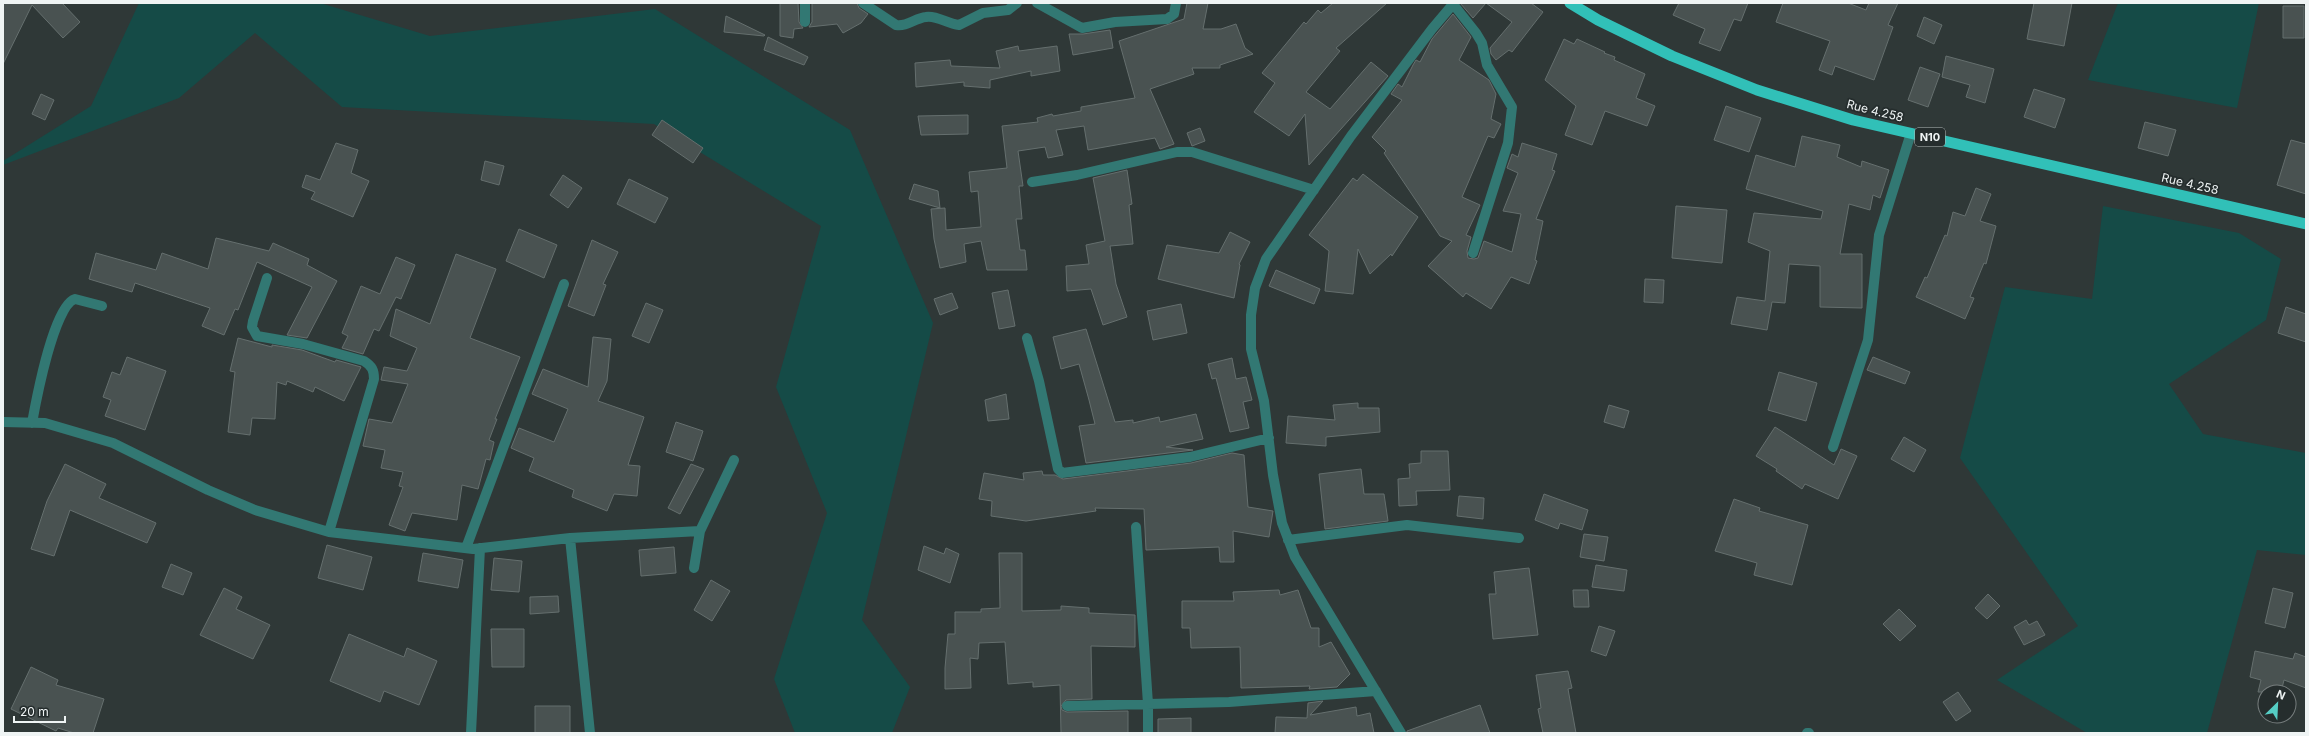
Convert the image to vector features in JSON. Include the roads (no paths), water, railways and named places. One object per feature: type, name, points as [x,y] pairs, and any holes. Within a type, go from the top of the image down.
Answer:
[{"type":"highway","name":"Rue 4.258","points":[[1570,3],[1598,20],[1672,56],[1757,90],[1853,120],[2306,224]]},
{"type":"street","points":[[805,22],[808,3]]},
{"type":"street","points":[[863,3],[896,25],[902,26],[931,16],[959,25],[983,13],[1008,10],[1017,3]]},
{"type":"street","points":[[1037,3],[1082,28],[1115,22],[1166,19],[1174,14],[1176,3]]},
{"type":"street","points":[[1401,733],[1324,608],[1288,540],[1282,523],[1273,475],[1264,401],[1251,350],[1250,315],[1255,288],[1266,259],[1352,136],[1453,4],[1482,43],[1487,65],[1512,107],[1508,143],[1473,253]]},
{"type":"street","points":[[1833,447],[1868,340],[1879,235],[1911,133]]},
{"type":"street","points":[[1032,182],[1077,175],[1177,152],[1192,152],[1314,190]]},
{"type":"street","points":[[267,278],[253,321],[252,327],[256,336],[304,344],[364,361],[371,365],[374,371],[374,380],[329,532]]},
{"type":"street","points":[[466,548],[564,284]]},
{"type":"street","points":[[32,423],[46,358],[65,305],[74,299],[102,306]]},
{"type":"street","points":[[1027,338],[1039,381],[1058,469],[1062,473],[1190,457],[1269,438]]},
{"type":"street","points":[[3,422],[45,423],[113,443],[208,490],[255,510],[329,532],[466,548],[480,548],[570,538],[700,531]]},
{"type":"street","points":[[694,568],[700,531],[734,460]]},
{"type":"street","points":[[1288,540],[1407,525],[1518,538]]},
{"type":"street","points":[[1136,527],[1148,704],[1148,733]]},
{"type":"street","points":[[570,538],[590,733]]},
{"type":"street","points":[[471,733],[480,548]]},
{"type":"street","points":[[1067,706],[1229,702],[1376,691]]}]
